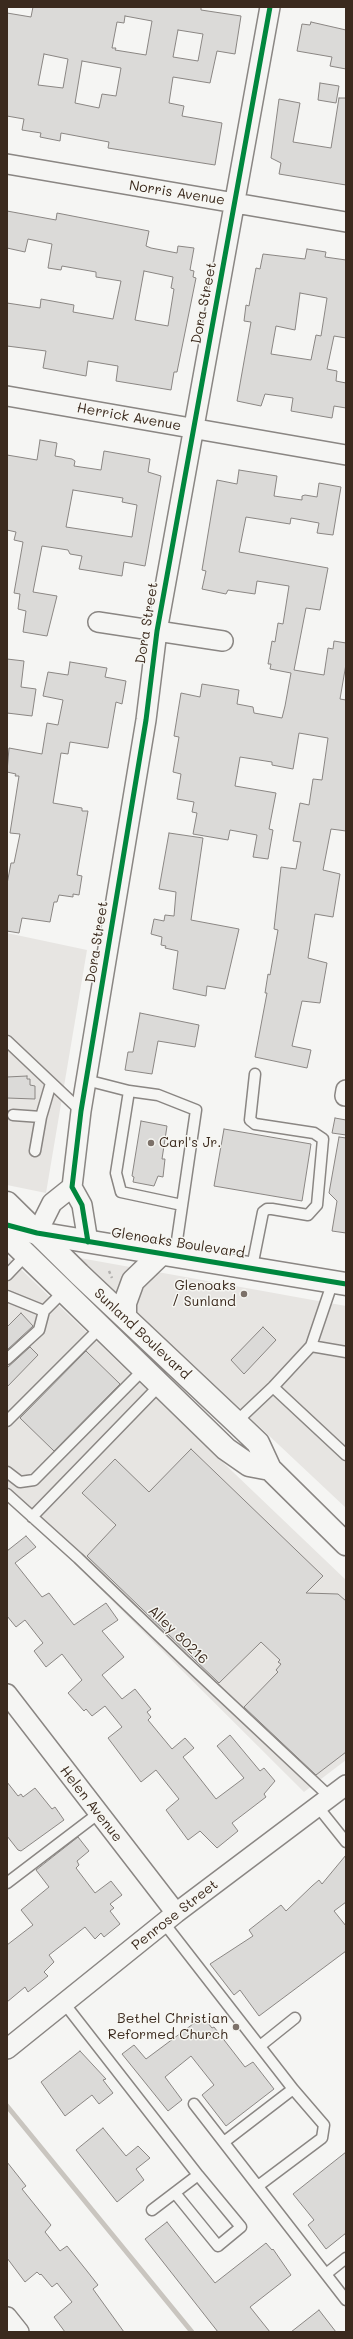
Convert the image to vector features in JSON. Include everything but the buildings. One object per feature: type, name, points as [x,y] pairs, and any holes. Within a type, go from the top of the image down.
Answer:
[{"type":"main road","name":"Sunland Boulevard","points":[[7,1203],[124,1317],[258,1443],[270,1469],[345,1542]]},
{"type":"main road","name":"Glenoaks Boulevard","points":[[7,1224],[37,1233],[88,1242],[169,1253],[339,1282]]},
{"type":"main road","name":"Sunland Boulevard","points":[[7,1236],[159,1386],[226,1449],[249,1465],[270,1469]]},
{"type":"main road","points":[[124,1317],[125,1303],[133,1281],[142,1270],[169,1253]]},
{"type":"street","name":"Dora Street","points":[[72,1187],[81,1111],[146,720],[157,631],[193,428],[236,202],[270,7]]},
{"type":"street","name":"Norris Avenue","points":[[7,164],[346,222]]},
{"type":"street","name":"Herrick Avenue","points":[[7,396],[346,455]]},
{"type":"street","points":[[98,622],[223,642]]},
{"type":"street","points":[[37,1233],[52,1202],[72,1187],[82,1205],[88,1242]]},
{"type":"street","name":"Helen Avenue","points":[[7,1694],[98,1813],[170,1918]]},
{"type":"street","name":"Penrose Street","points":[[7,2050],[170,1918],[346,1785]]},
{"type":"street","points":[[7,2317],[18,2332]]},
{"type":"lane","points":[[8,1043],[81,1111]]},
{"type":"lane","points":[[252,1267],[263,1212],[267,1209],[272,1209],[308,1215],[317,1205],[323,1139],[314,1133],[255,1124],[250,1120],[255,1074]]},
{"type":"lane","points":[[86,1080],[128,1091],[158,1095],[196,1110],[182,1205],[169,1253]]},
{"type":"lane","points":[[35,1151],[41,1117],[51,1083]]},
{"type":"lane","points":[[128,1091],[116,1173],[121,1192],[182,1205]]},
{"type":"lane","points":[[13,1116],[41,1117]]},
{"type":"lane","points":[[7,1275],[26,1255]]},
{"type":"lane","points":[[236,1422],[273,1387],[311,1346],[339,1282]]},
{"type":"lane","points":[[7,1359],[39,1330],[44,1311],[63,1292]]},
{"type":"lane","points":[[7,1296],[44,1311]]},
{"type":"lane","points":[[7,1421],[100,1328]]},
{"type":"lane","points":[[311,1346],[346,1352]]},
{"type":"lane","points":[[7,1472],[20,1482],[34,1480],[143,1370]]},
{"type":"lane","points":[[32,1517],[159,1386]]},
{"type":"lane","points":[[273,1387],[346,1455]]},
{"type":"lane","name":"Alley 80216","points":[[7,1494],[324,1802],[346,1842]]},
{"type":"lane","points":[[7,1883],[98,1813]]},
{"type":"lane","points":[[170,1918],[260,2046],[293,2089],[324,2125],[322,2138],[258,2186]]},
{"type":"lane","points":[[64,2003],[241,2227],[218,2246],[175,2193]]},
{"type":"lane","points":[[260,2046],[295,2018]]},
{"type":"lane","points":[[224,2142],[293,2089]]},
{"type":"lane","points":[[194,2104],[346,2300]]},
{"type":"lane","points":[[152,2210],[198,2174]]},
{"type":"lane","points":[[326,2274],[346,2258]]},
{"type":"path","points":[[109,1271],[113,1280]]},
{"type":"shaded area","points":[[7,933],[87,950],[46,1193],[7,1185]]},
{"type":"shaded area","points":[[7,1256],[346,1580],[346,1760],[304,1792],[7,1496]]},
{"type":"shaded area","points":[[80,1258],[346,1306],[346,1508]]},
{"type":"waterway","points":[[7,2106],[192,2332]]},
{"type":"cycle path","points":[[88,1242],[82,1205],[72,1187],[81,1111],[146,720],[157,631],[270,7]]},
{"type":"cycle path","points":[[7,1225],[37,1233],[346,1284]]},
{"type":"place","name":"Carl's Jr.","points":[[151,1143]]},
{"type":"place","name":"Glenoaks / Sunland","points":[[244,1294]]},
{"type":"place","name":"Bethel Christian Reformed Church","points":[[236,2027]]}]
